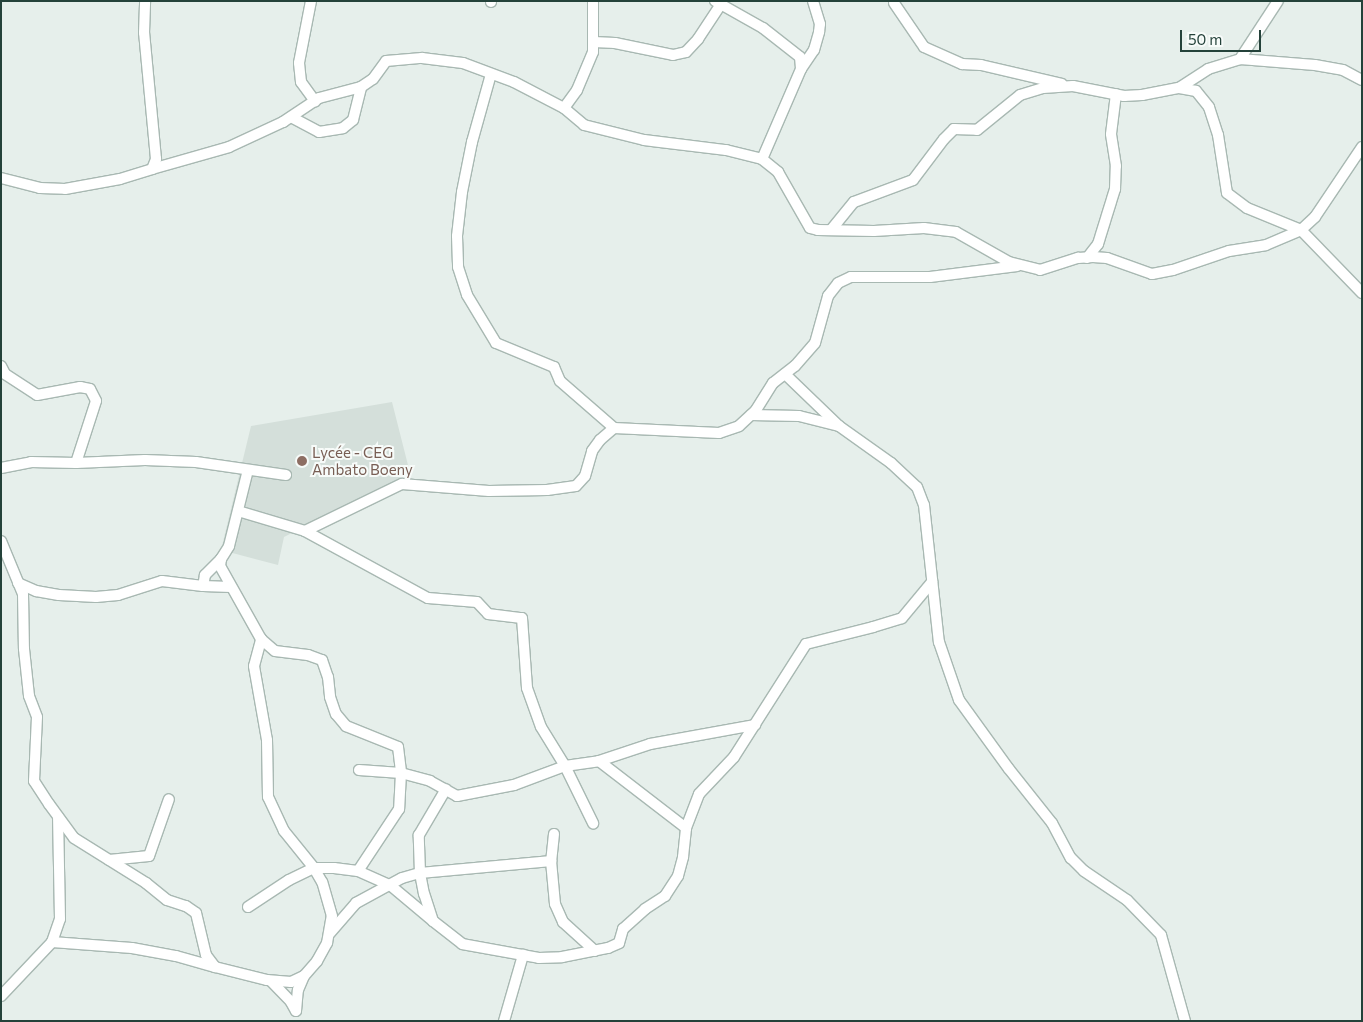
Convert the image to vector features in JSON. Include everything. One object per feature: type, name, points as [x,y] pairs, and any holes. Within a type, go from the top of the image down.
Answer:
[{"type":"street","points":[[145,1],[144,33],[156,159],[152,169]]},
{"type":"street","points":[[311,1],[299,63],[301,82],[315,101]]},
{"type":"street","points":[[762,159],[801,69],[814,50],[820,24],[813,1]]},
{"type":"street","points":[[1240,59],[1278,1]]},
{"type":"street","points":[[564,108],[577,90],[593,52],[591,2]]},
{"type":"street","points":[[594,42],[615,43],[673,55],[686,52],[698,39],[718,3],[763,28],[800,57],[801,69]]},
{"type":"street","points":[[894,3],[924,47],[962,64],[981,65],[1116,94],[1142,95],[1179,88],[1196,91],[1209,107],[1218,135],[1227,193],[1247,208],[1301,230],[1362,293]]},
{"type":"street","points":[[1,178],[40,188],[65,188],[120,179],[229,147],[291,117],[315,101],[362,87],[373,79],[386,61],[402,58],[422,58],[463,63],[514,82],[564,108],[584,125],[644,140],[726,150],[762,159],[778,172],[810,228],[874,231],[924,228],[956,232],[1009,262],[1040,270],[1087,258],[1107,258],[1152,274],[1173,270],[1229,251],[1266,245],[1301,230],[1315,217],[1362,147]]},
{"type":"street","points":[[1179,88],[1208,69],[1240,59],[1315,65],[1343,70],[1362,80]]},
{"type":"street","points":[[491,74],[472,142],[461,201],[457,236],[458,267],[467,294],[496,343],[554,367],[560,380],[614,428],[719,433],[739,426],[751,414],[773,383],[795,366],[815,343],[828,296],[838,283],[851,277],[930,277],[1024,266]]},
{"type":"street","points":[[831,230],[854,202],[913,180],[944,139],[954,129],[977,130],[1020,95],[1043,88],[1073,86]]},
{"type":"street","points":[[291,117],[319,132],[343,128],[353,120],[362,87]]},
{"type":"street","points":[[1087,258],[1098,244],[1115,188],[1116,166],[1111,134],[1116,94]]},
{"type":"street","points":[[1,366],[5,374],[37,395],[80,387],[90,389],[96,401],[76,463]]},
{"type":"street","points":[[785,374],[839,426],[891,463],[917,487],[924,504],[939,642],[959,700],[1052,823],[1071,858],[1084,871],[1127,900],[1161,935],[1185,1021]]},
{"type":"street","points":[[751,414],[799,416],[839,426]]},
{"type":"street","points":[[305,530],[402,484],[489,491],[547,490],[576,486],[585,476],[592,451],[600,440],[614,428]]},
{"type":"street","points":[[1,468],[31,462],[76,463],[145,460],[196,462],[286,475]]},
{"type":"street","points":[[203,586],[205,575],[221,559],[229,546],[248,470]]},
{"type":"street","points":[[238,510],[305,530],[428,598],[477,602],[488,614],[522,618],[527,688],[541,727],[565,766],[593,823]]},
{"type":"street","points":[[1,541],[23,594],[25,616],[24,649],[29,696],[37,717],[34,781],[74,838],[146,883],[167,900],[186,906],[196,913],[206,954],[215,967]]},
{"type":"street","points":[[221,559],[220,566],[261,639],[275,651],[308,655],[322,660],[328,677],[330,697],[336,714],[346,726],[398,747],[401,773],[399,809],[358,871]]},
{"type":"street","points":[[18,583],[36,591],[59,595],[96,597],[118,595],[162,581],[231,587]]},
{"type":"street","points":[[248,906],[289,880],[314,868],[334,868],[358,871],[390,885],[462,944],[539,958],[562,958],[608,948],[619,943],[623,929],[645,909],[664,896],[678,876],[683,857],[686,828],[699,794],[734,757],[806,644],[874,628],[902,618],[932,582]]},
{"type":"street","points":[[261,639],[254,666],[268,740],[268,797],[284,831],[314,868],[322,882],[332,916],[327,943],[304,976],[298,990],[296,1016]]},
{"type":"street","points":[[359,770],[401,773],[430,780],[457,796],[514,784],[565,766],[599,761],[650,744],[755,724]]},
{"type":"street","points":[[599,761],[686,828]]},
{"type":"street","points":[[433,921],[424,894],[420,873],[418,835],[446,789]]},
{"type":"street","points":[[109,860],[149,856],[169,799]]},
{"type":"street","points":[[1,996],[52,942],[60,919],[58,817]]},
{"type":"street","points":[[554,834],[551,861],[554,904],[563,922],[594,951]]},
{"type":"street","points":[[329,934],[356,904],[402,878],[420,873],[551,861]]},
{"type":"street","points":[[52,942],[132,948],[176,956],[271,980],[291,982],[304,976]]},
{"type":"street","points":[[504,1021],[523,955]]},
{"type":"street","points":[[271,980],[291,1002],[296,1016]]},
{"type":"shaded area","points":[[392,402],[410,473],[284,537],[278,565],[221,550],[251,426]]},
{"type":"place","name":"Lycée - CEG Ambato Boeny","points":[[302,461]]}]
